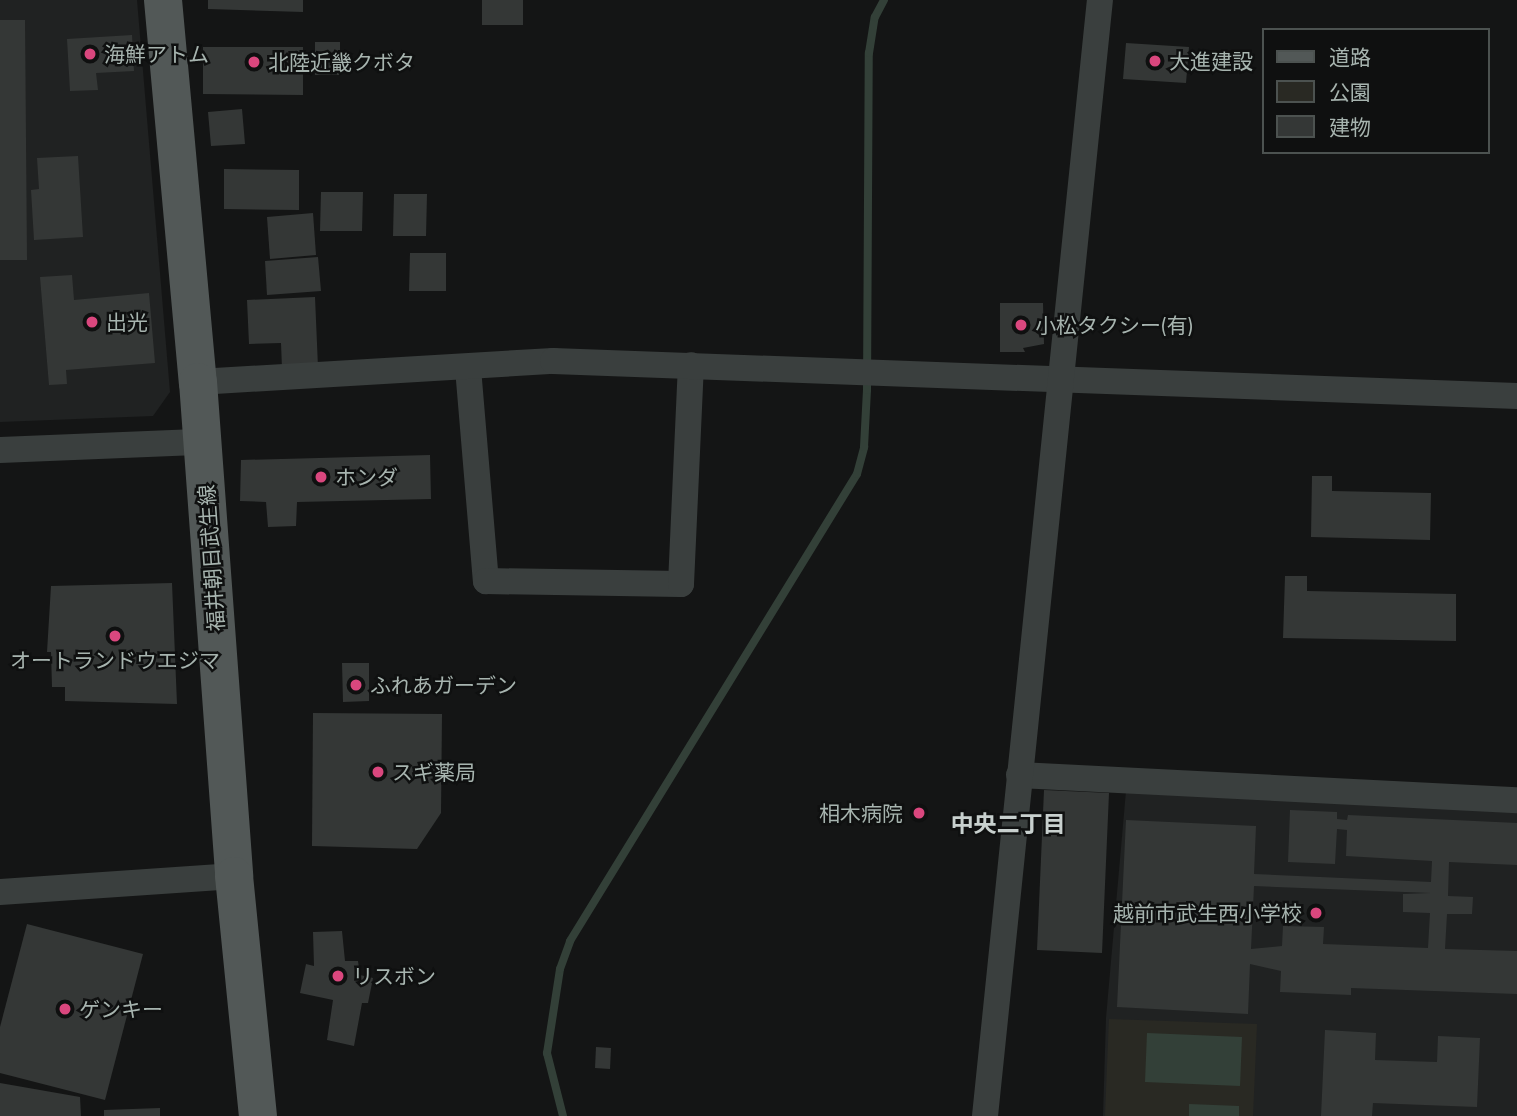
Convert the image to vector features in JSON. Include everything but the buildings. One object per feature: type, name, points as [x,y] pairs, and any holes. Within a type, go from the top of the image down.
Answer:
[{"type":"main road","name":"福井朝日武生線","points":[[163,0],[203,442],[234,876],[258,1116]]},
{"type":"street","points":[[985,1116],[1100,0]]},
{"type":"street","points":[[198,382],[553,361],[1517,396]]},
{"type":"street","points":[[468,368],[486,581],[681,584],[691,365]]},
{"type":"street","points":[[0,450],[203,442]]},
{"type":"street","points":[[1019,775],[1517,800]]},
{"type":"street","points":[[0,892],[234,876]]},
{"type":"shaded area","points":[[0,0],[137,0],[170,392],[153,416],[0,422]]},
{"type":"shaded area","name":"越前市武生西小学校","points":[[1126,791],[1517,809],[1517,1116],[1103,1116],[1106,1018]]},
{"type":"shaded area","points":[[1147,1033],[1242,1037],[1240,1086],[1145,1082]]},
{"type":"shaded area","points":[[1189,1104],[1239,1106],[1239,1116],[1189,1116]]},
{"type":"green space","points":[[1109,1019],[1257,1024],[1253,1116],[1105,1116]]},
{"type":"waterway","points":[[563,1116],[547,1053],[560,969],[570,941],[857,474],[864,447],[867,390],[869,53],[875,17],[884,0]]},
{"type":"place","name":"海鮮アトム","points":[[90,54]]},
{"type":"place","name":"大進建設","points":[[1155,61]]},
{"type":"place","name":"北陸近畿クボタ","points":[[254,62]]},
{"type":"place","name":"出光","points":[[92,322]]},
{"type":"place","name":"小松タクシー(有)","points":[[1021,325]]},
{"type":"place","name":"ホンダ","points":[[321,477]]},
{"type":"place","name":"オートランドウエジマ","points":[[115,636]]},
{"type":"place","name":"ふれあガーデン","points":[[356,685]]},
{"type":"place","name":"スギ薬局","points":[[378,772]]},
{"type":"place","name":"相木病院","points":[[919,813]]},
{"type":"place","name":"越前市武生西小学校","points":[[1316,913]]},
{"type":"place","name":"リスボン","points":[[338,976]]},
{"type":"place","name":"ゲンキー","points":[[65,1009]]},
{"type":"district","name":"中央二丁目","points":[[1008,824]]}]
